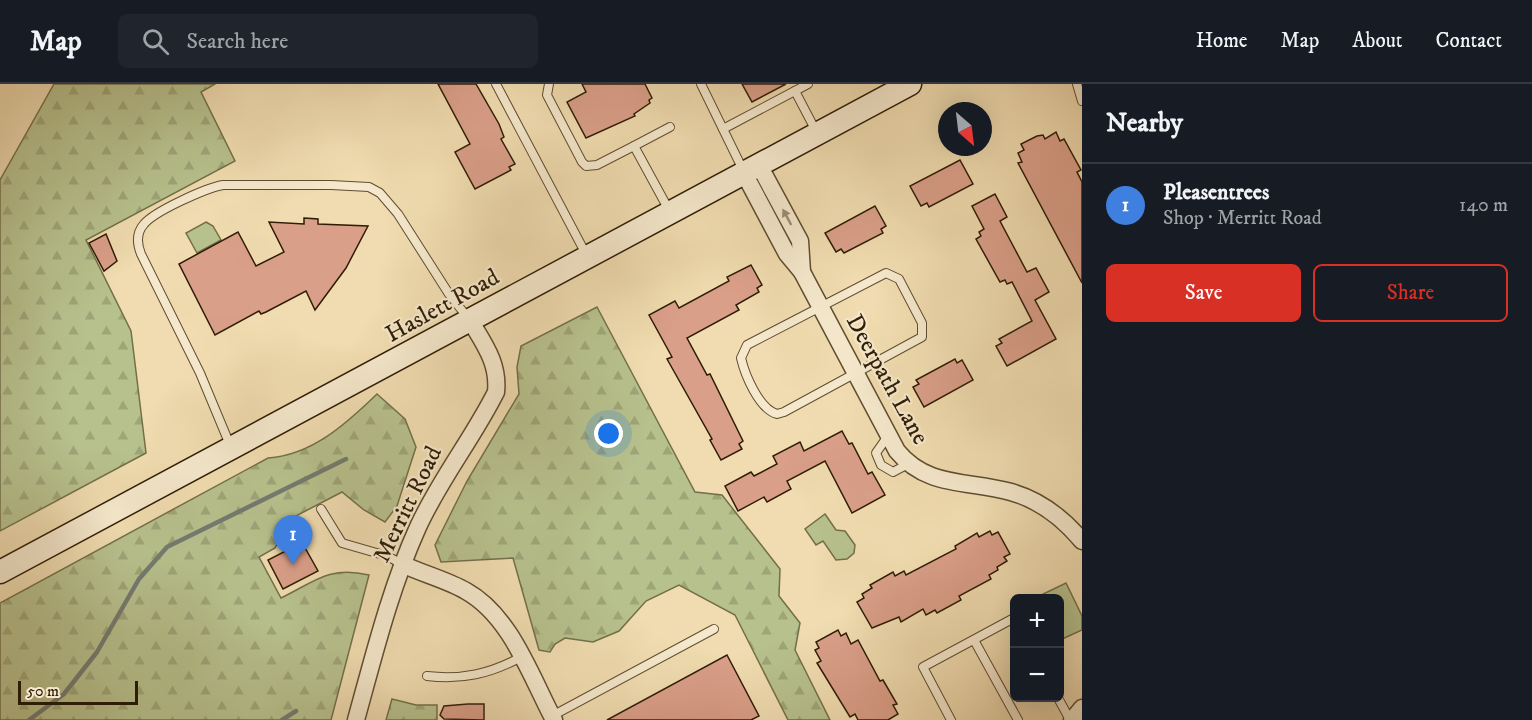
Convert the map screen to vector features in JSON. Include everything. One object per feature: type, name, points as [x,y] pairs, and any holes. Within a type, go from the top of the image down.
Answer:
[{"type":"main road","name":"Haslett Road","points":[[0,572],[910,84]]},
{"type":"street","name":"Deerpath Lane","points":[[752,169],[800,241],[802,272],[888,436],[908,464],[921,473],[940,479],[1010,492],[1028,498],[1057,516],[1082,541]]},
{"type":"street","name":"Merritt Road","points":[[356,720],[383,622],[402,564],[443,478],[496,392],[498,375],[492,358],[470,320]]},
{"type":"street","points":[[402,564],[466,590],[480,600],[503,626],[553,718]]},
{"type":"street","points":[[1071,720],[1082,708]]},
{"type":"lane","points":[[496,84],[587,257]]},
{"type":"lane","points":[[549,84],[547,95],[586,166],[597,165],[669,127]]},
{"type":"lane","points":[[700,84],[723,129],[752,169]]},
{"type":"lane","points":[[723,129],[808,84]]},
{"type":"lane","points":[[1077,84],[1082,100]]},
{"type":"lane","points":[[795,91],[817,134]]},
{"type":"lane","points":[[634,146],[670,212]]},
{"type":"lane","points":[[232,449],[200,373],[137,243],[139,232],[144,224],[153,217],[209,188],[223,185],[369,187],[390,202],[449,294],[470,320]]},
{"type":"lane","points":[[886,273],[899,279],[922,323],[922,337],[856,373],[777,414],[765,407],[743,366],[743,351],[747,345],[878,275],[886,273]]},
{"type":"lane","points":[[321,509],[342,543],[387,556],[402,564]]},
{"type":"lane","points":[[951,720],[923,667],[1010,620]]},
{"type":"lane","points":[[553,718],[714,629]]},
{"type":"lane","points":[[974,640],[1018,720]]},
{"type":"lane","points":[[427,676],[450,678],[471,676],[501,668],[521,657]]},
{"type":"lane","points":[[1060,702],[1071,720]]},
{"type":"green space","points":[[54,84],[215,84],[201,92],[235,161],[86,240],[131,331],[146,453],[0,531],[0,180]]},
{"type":"green space","points":[[206,222],[213,226],[221,240],[197,253],[186,233]]},
{"type":"green space","points":[[597,307],[695,492],[722,495],[780,569],[779,596],[800,623],[795,650],[830,720],[788,720],[735,615],[679,585],[646,601],[619,631],[593,642],[565,638],[555,644],[550,652],[539,650],[513,558],[441,562],[435,545],[467,481],[519,394],[517,367],[521,346]]},
{"type":"green space","points":[[377,394],[405,419],[416,447],[397,506],[385,522],[364,510],[342,492],[292,518],[275,548],[259,557],[281,598],[332,574],[343,572],[369,575],[331,720],[0,720],[0,603],[268,458],[284,456],[314,444],[340,427]]},
{"type":"green space","points":[[825,514],[836,530],[845,531],[855,545],[854,553],[847,559],[836,560],[823,541],[816,545],[805,529]]},
{"type":"green space","points":[[1066,583],[1082,616],[1082,630],[1064,638],[1064,594],[1043,594]]},
{"type":"green space","points":[[392,699],[416,705],[437,705],[437,720],[386,720]]},
{"type":"building","points":[[438,84],[476,84],[499,124],[504,137],[501,139],[515,164],[509,167],[511,170],[475,189],[455,152],[470,144]]},
{"type":"building","points":[[582,84],[645,84],[652,98],[649,100],[650,103],[634,114],[635,116],[586,138],[567,102],[586,92]]},
{"type":"building","points":[[742,84],[786,84],[752,102]]},
{"type":"building","points":[[1056,132],[1060,141],[1064,139],[1081,170],[1077,172],[1082,182],[1082,283],[1018,163],[1022,162],[1018,153],[1024,150],[1021,144],[1037,136],[1043,135],[1045,139]]},
{"type":"building","points":[[960,160],[973,184],[929,207],[927,203],[921,206],[910,186]]},
{"type":"building","points":[[995,194],[1007,217],[1000,221],[1027,272],[1036,268],[1049,292],[1035,300],[1056,339],[1007,366],[996,346],[1002,343],[999,339],[1032,321],[1012,282],[1007,284],[1005,280],[1000,282],[976,239],[981,236],[979,232],[984,229],[972,206]]},
{"type":"building","points":[[875,206],[886,226],[881,229],[883,233],[844,253],[841,249],[836,252],[825,233]]},
{"type":"building","points":[[304,218],[318,219],[318,224],[368,226],[346,268],[315,310],[306,291],[266,312],[261,314],[259,311],[215,335],[179,264],[238,232],[256,266],[284,252],[269,222],[304,224]]},
{"type":"building","points":[[106,234],[117,261],[104,271],[89,243]]},
{"type":"building","points":[[751,265],[762,285],[757,288],[759,292],[736,305],[739,310],[687,338],[707,375],[710,374],[743,441],[739,444],[742,449],[721,460],[710,440],[712,439],[667,359],[672,357],[649,315],[675,301],[679,308],[729,281],[727,277]]},
{"type":"building","points":[[955,359],[957,363],[962,360],[973,380],[924,407],[913,387],[919,384],[916,380]]},
{"type":"building","points":[[842,431],[849,444],[852,443],[868,474],[872,472],[885,495],[852,513],[825,461],[787,481],[791,489],[767,502],[764,497],[738,511],[725,486],[751,472],[754,476],[777,464],[773,456],[800,442],[804,451]]},
{"type":"building","points":[[990,531],[992,535],[998,532],[1010,554],[1004,557],[1007,561],[997,567],[998,570],[989,575],[991,579],[959,596],[961,600],[937,613],[935,610],[926,615],[923,609],[901,622],[899,617],[872,628],[857,602],[864,598],[862,594],[872,588],[870,585],[893,572],[895,576],[904,571],[906,575],[956,549],[955,546],[977,533],[979,537]]},
{"type":"building","points":[[299,544],[300,548],[304,546],[318,571],[283,589],[268,560]]},
{"type":"building","points":[[838,630],[841,636],[846,633],[851,644],[858,640],[880,681],[883,680],[897,704],[893,705],[898,714],[888,720],[858,720],[855,714],[850,717],[817,663],[821,661],[815,650],[819,648],[816,642]]},
{"type":"building","points":[[727,655],[759,716],[751,720],[607,720]]},
{"type":"building","points":[[484,704],[484,720],[444,719],[440,715],[444,706]]},
{"type":"waterway","points":[[29,720],[64,694],[97,652],[139,579],[167,547],[346,459]]},
{"type":"waterway","points":[[282,720],[296,711]]},
{"type":"place","name":"Pleasentrees","points":[[293,565]]}]
